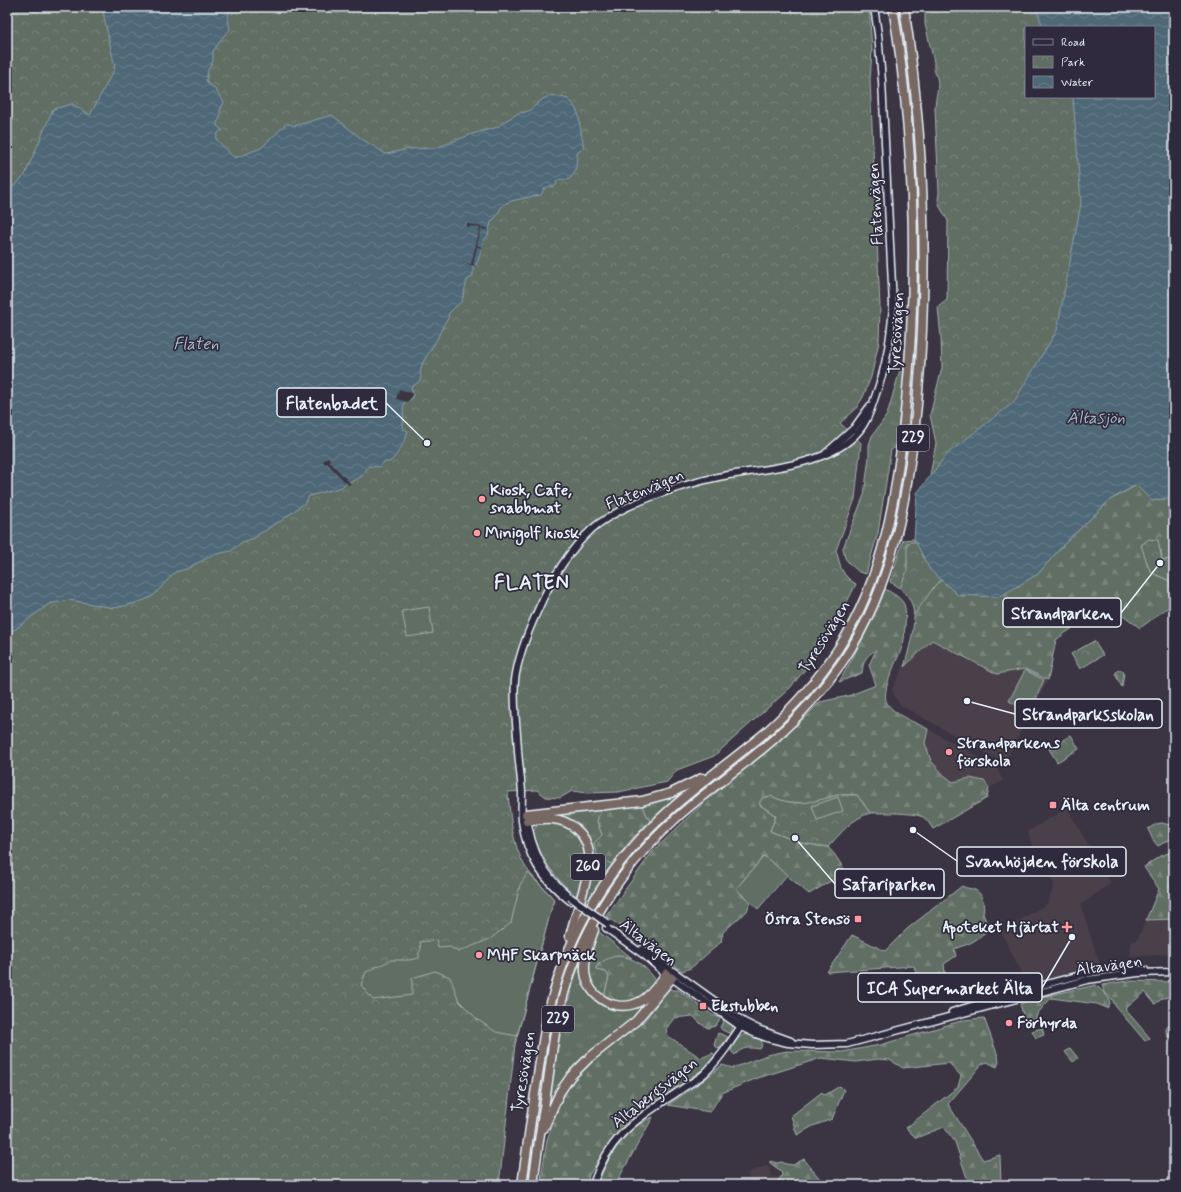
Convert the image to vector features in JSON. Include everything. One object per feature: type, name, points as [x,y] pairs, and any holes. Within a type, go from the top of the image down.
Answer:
[{"type":"highway","name":"Tyresövägen","points":[[522,1185],[544,1032],[554,991],[565,957],[588,909],[621,860],[657,821],[766,732],[805,693],[844,640],[860,609],[876,572],[888,529],[899,464],[908,390],[913,309],[914,216],[910,148],[903,71],[893,7]]},
{"type":"highway","name":"Tyresövägen","points":[[533,1185],[554,1037],[562,1002],[574,963],[590,928],[603,905],[630,866],[658,834],[773,739],[813,699],[834,673],[854,643],[872,608],[887,571],[900,520],[915,422],[924,289],[924,227],[921,153],[914,81],[904,7]]},
{"type":"highway","points":[[524,818],[642,801],[671,793],[716,772]]},
{"type":"highway","name":"260","points":[[524,818],[553,818],[566,822],[580,832],[587,846],[589,853],[588,869],[565,957]]},
{"type":"highway","points":[[603,905],[586,958],[586,978],[596,994],[605,1002],[619,1006],[631,1005],[647,997],[671,973]]},
{"type":"highway","points":[[539,1140],[560,1092],[571,1076],[588,1058],[636,1021],[671,973]]},
{"type":"street","name":"Flatenvägen","points":[[524,818],[515,706],[515,681],[517,669],[529,630],[540,606],[560,568],[574,549],[591,530],[602,522],[616,513],[645,500],[685,486],[717,478],[806,462],[825,454],[854,428],[875,398],[884,371],[889,348],[893,304],[882,81],[874,7]]},
{"type":"street","name":"Ältavägen","points":[[524,818],[540,862],[557,885],[570,899],[743,1024],[767,1038],[788,1043],[847,1044],[1087,980],[1114,976],[1174,972]]},
{"type":"street","name":"Ältabergsvägen","points":[[593,1185],[602,1162],[616,1140],[642,1116],[704,1074],[722,1053],[743,1024]]},
{"type":"shaded area","points":[[932,640],[997,674],[1025,669],[1048,680],[1004,763],[900,705],[895,697],[892,689],[904,667]]},
{"type":"shaded area","name":"Strandparkens förskola","points":[[928,729],[996,766],[1003,781],[989,788],[984,781],[970,778],[953,782],[931,761],[925,743]]},
{"type":"shaded area","name":"Älta centrum","points":[[1067,808],[1111,883],[1081,905],[1101,969],[1026,982],[1001,932],[1048,903],[1054,884],[1030,841],[1028,831]]},
{"type":"shaded area","points":[[1174,919],[1174,946],[1168,954],[1130,957],[1131,942],[1137,940],[1146,920]]},
{"type":"shaded area","points":[[768,1165],[772,1177],[782,1176],[792,1185],[752,1185],[747,1174]]},
{"type":"green space","name":"Flaten","points":[[7,7],[869,7],[872,50],[870,80],[880,307],[879,342],[871,377],[863,397],[855,410],[840,423],[861,443],[855,499],[836,550],[841,568],[845,575],[856,584],[834,628],[811,662],[790,688],[714,756],[677,770],[667,782],[618,792],[587,793],[572,791],[560,798],[546,797],[537,790],[508,792],[511,823],[519,854],[529,872],[554,899],[515,1045],[499,1185],[7,1185]]},
{"type":"green space","points":[[925,7],[1174,7],[1174,423],[936,584],[914,615],[910,600],[900,588],[907,571],[907,543],[918,541],[936,443],[930,415],[942,368],[938,307],[947,300],[948,221],[940,207],[938,200],[939,193],[935,102],[938,83],[925,24]]},
{"type":"green space","points":[[905,367],[896,447],[891,450],[878,533],[866,574],[859,572],[849,563],[845,558],[843,548],[864,495],[869,445],[872,436],[887,415],[900,370]]},
{"type":"green space","points":[[1137,485],[1152,501],[1174,497],[1174,559],[1162,560],[1161,550],[1152,573],[1168,580],[1174,586],[1174,603],[1140,628],[1110,605],[1056,640],[1048,680],[1025,669],[997,674],[932,640],[904,667],[913,631],[913,604],[906,592],[890,582],[903,540],[914,539],[930,570],[958,595],[1038,573],[1064,544],[1110,500]]},
{"type":"green space","points":[[1149,539],[1158,540],[1162,560],[1174,559],[1174,586],[1168,580],[1152,573],[1148,566],[1141,545]]},
{"type":"green space","points":[[885,589],[901,599],[906,612],[904,642],[888,682],[886,690],[887,703],[895,712],[928,729],[925,743],[931,761],[944,775],[953,782],[970,778],[984,781],[989,788],[987,798],[933,829],[923,817],[918,815],[870,813],[857,795],[838,795],[811,803],[784,802],[771,796],[760,805],[776,816],[770,831],[801,843],[828,847],[846,872],[809,894],[764,856],[736,889],[750,902],[747,911],[723,932],[721,942],[691,968],[682,971],[606,916],[653,851],[700,806],[798,724],[820,702],[848,696],[876,685],[869,665],[876,650],[866,659],[863,665],[862,673],[839,682],[870,625]]},
{"type":"green space","points":[[429,607],[433,633],[407,637],[402,611]]},
{"type":"green space","points":[[1094,641],[1103,655],[1080,669],[1071,654]]},
{"type":"green space","points":[[1025,670],[1044,680],[1030,712],[1009,701]]},
{"type":"green space","points":[[1118,670],[1122,670],[1124,673],[1122,687],[1115,674]]},
{"type":"green space","points":[[1071,735],[1079,749],[1057,762],[1049,749]]},
{"type":"green space","points":[[681,791],[682,792],[650,821],[641,805]]},
{"type":"green space","points":[[838,795],[857,795],[870,813],[852,823],[828,847],[801,843],[770,831],[776,816],[759,804],[762,798],[771,796],[788,802],[804,803]]},
{"type":"green space","points":[[838,797],[843,811],[817,820],[812,806]]},
{"type":"green space","points":[[641,804],[650,821],[632,839],[612,864],[599,858],[594,843],[602,835],[597,821],[601,810]]},
{"type":"green space","points":[[601,810],[597,821],[602,835],[594,843],[599,858],[612,864],[587,903],[583,901],[591,871],[583,831],[574,822],[559,816],[559,814]]},
{"type":"green space","points":[[547,823],[564,826],[572,832],[582,846],[584,854],[583,871],[576,896],[555,875],[536,842],[533,832],[537,825]]},
{"type":"green space","points":[[1162,823],[1174,826],[1174,837],[1158,846],[1153,840],[1148,829],[1156,824]]},
{"type":"green space","points":[[1174,851],[1174,864],[1171,867],[1174,872],[1174,919],[1146,920],[1159,889],[1144,867],[1160,856]]},
{"type":"green space","points":[[764,856],[787,875],[758,909],[736,889]]},
{"type":"green space","name":"MHF Skarpnäck","points":[[528,873],[554,899],[517,1036],[496,1032],[478,1020],[459,1001],[450,977],[435,971],[412,978],[412,995],[373,1000],[361,985],[366,972],[391,960],[409,960],[419,958],[419,952],[421,950],[420,942],[437,940],[438,948],[450,947],[458,952],[490,939],[511,923],[520,885]]},
{"type":"green space","points":[[962,886],[975,890],[982,897],[984,908],[983,914],[990,930],[972,942],[954,949],[956,956],[944,964],[945,973],[919,985],[914,966],[827,972],[852,935],[885,951],[907,929]]},
{"type":"green space","points":[[598,931],[632,958],[625,956],[598,964],[596,968],[597,970],[606,972],[609,977],[604,997],[597,991],[592,983],[589,966],[592,948]]},
{"type":"green space","points":[[618,956],[630,959],[640,964],[650,972],[657,982],[639,997],[626,1002],[619,1002],[604,997],[609,977],[606,972],[597,970],[596,968],[600,963],[611,957]]},
{"type":"green space","points":[[582,958],[582,972],[585,984],[598,1002],[608,1007],[619,1009],[632,1008],[645,1003],[648,1005],[635,1018],[567,1075],[554,1095],[547,1113],[557,1053],[569,996]]},
{"type":"green space","points":[[1127,981],[1174,982],[1174,996],[1163,998],[1155,1004],[1145,992],[1125,1009],[1150,1038],[1145,1041],[1116,1007],[1112,999],[1104,992],[1102,985]]},
{"type":"green space","points":[[1096,985],[1109,998],[1110,1004],[1107,1008],[1097,1004],[1051,998],[1037,1014],[1035,1021],[1024,1018],[1020,1004],[1046,996]]},
{"type":"green space","points":[[668,987],[672,990],[679,990],[712,1015],[721,1018],[715,1026],[708,1028],[701,1024],[693,1016],[674,1018],[666,1029],[668,1036],[701,1058],[713,1053],[715,1055],[706,1067],[672,1091],[649,1104],[628,1121],[610,1142],[589,1175],[587,1185],[540,1185],[547,1140],[561,1100],[573,1080],[586,1067],[645,1020]]},
{"type":"green space","points":[[725,1018],[731,1021],[733,1026],[731,1034],[722,1030],[720,1027]]},
{"type":"green space","points":[[984,1018],[998,1056],[999,1062],[997,1067],[987,1062],[982,1064],[948,1104],[983,1160],[1000,1155],[1001,1185],[965,1185],[968,1181],[955,1142],[944,1127],[916,1138],[906,1128],[958,1087],[961,1076],[949,1063],[903,1068],[890,1060],[878,1059],[856,1062],[821,1058],[755,1079],[722,1093],[710,1112],[668,1105],[704,1080],[722,1065],[733,1068],[767,1055],[787,1051],[842,1052],[880,1045],[964,1020]]},
{"type":"green space","points":[[1174,1024],[1174,1043],[1168,1037],[1166,1030],[1168,1025]]},
{"type":"green space","points":[[1042,1028],[1044,1035],[1036,1038],[1032,1031]]},
{"type":"green space","points":[[718,1033],[728,1037],[719,1049],[714,1045]]},
{"type":"green space","points":[[742,1035],[753,1035],[759,1038],[762,1042],[761,1048],[746,1048],[740,1050],[735,1055],[731,1051],[733,1046]]},
{"type":"green space","points":[[1070,1048],[1078,1058],[1073,1062],[1065,1052]]},
{"type":"green space","points":[[840,1086],[844,1090],[832,1119],[813,1126],[797,1135],[791,1116],[822,1092],[825,1095]]},
{"type":"green space","points":[[653,1117],[615,1185],[597,1185],[606,1165],[618,1145],[634,1128]]},
{"type":"green space","points":[[804,1159],[819,1178],[830,1185],[774,1185],[782,1176],[781,1171],[770,1163],[770,1161],[793,1165]]},
{"type":"water","name":"Flaten","points":[[102,7],[230,7],[228,18],[230,30],[213,51],[213,61],[208,70],[206,81],[214,88],[224,102],[220,111],[220,119],[217,122],[217,126],[222,130],[218,133],[216,139],[235,158],[261,148],[287,123],[294,126],[332,115],[362,139],[386,154],[409,149],[435,148],[472,134],[498,127],[520,112],[523,113],[530,110],[543,99],[552,95],[568,99],[573,104],[578,113],[584,148],[578,152],[574,173],[569,179],[558,180],[556,185],[553,187],[550,186],[544,189],[541,195],[506,203],[502,206],[496,217],[491,222],[488,236],[484,240],[477,263],[473,266],[473,276],[467,280],[462,301],[449,313],[448,319],[423,362],[419,382],[411,387],[413,393],[412,399],[405,402],[403,407],[403,429],[408,431],[401,448],[390,462],[384,462],[379,467],[369,466],[361,477],[345,484],[342,487],[309,496],[306,502],[281,521],[260,533],[255,538],[242,542],[231,551],[212,555],[187,569],[175,572],[153,596],[142,601],[114,608],[69,600],[49,604],[14,630],[7,630],[7,193],[25,175],[53,109],[72,104],[90,115],[115,68]]},
{"type":"water","name":"Ältasjön","points":[[1036,7],[1174,7],[1174,497],[1152,501],[1136,485],[1110,500],[1064,544],[1038,574],[999,597],[958,595],[930,570],[914,539],[917,493],[948,453],[1014,402],[1057,330],[1081,203],[1073,98],[1155,98],[1155,26],[1043,26]]},
{"type":"pier","points":[[467,223],[470,224],[470,226],[471,224],[489,229],[481,229],[477,245],[483,247],[477,247],[473,264],[475,266],[462,263],[471,264],[480,228],[471,226],[467,227]]},
{"type":"pier","points":[[399,389],[412,393],[411,398],[407,402],[396,399]]},
{"type":"pier","points":[[328,457],[330,460],[329,461],[351,484],[348,485],[327,463],[325,464],[323,461]]},
{"type":"place","name":"Flatenbadet","points":[[427,443]]},
{"type":"place","name":"Kiosk, Cafe, snabbmat","points":[[482,499]]},
{"type":"place","name":"Minigolf kiosk","points":[[477,533]]},
{"type":"place","name":"Strandparken","points":[[1160,563]]},
{"type":"place","name":"Strandparksskolan","points":[[967,701]]},
{"type":"place","name":"Strandparkens förskola","points":[[949,752]]},
{"type":"place","name":"Älta centrum","points":[[1053,805]]},
{"type":"place","name":"Svanhöjden förskola","points":[[913,830]]},
{"type":"place","name":"Safariparken","points":[[795,838]]},
{"type":"place","name":"Östra Stensö","points":[[858,919]]},
{"type":"place","name":"Apoteket Hjärtat","points":[[1067,927]]},
{"type":"place","name":"ICA Supermarket Älta","points":[[1072,937]]},
{"type":"place","name":"MHF Skarpnäck","points":[[479,955]]},
{"type":"place","name":"Ekstubben","points":[[703,1006]]},
{"type":"place","name":"Förhyrda","points":[[1009,1023]]},
{"type":"district","name":"FLATEN","points":[[532,583]]}]
